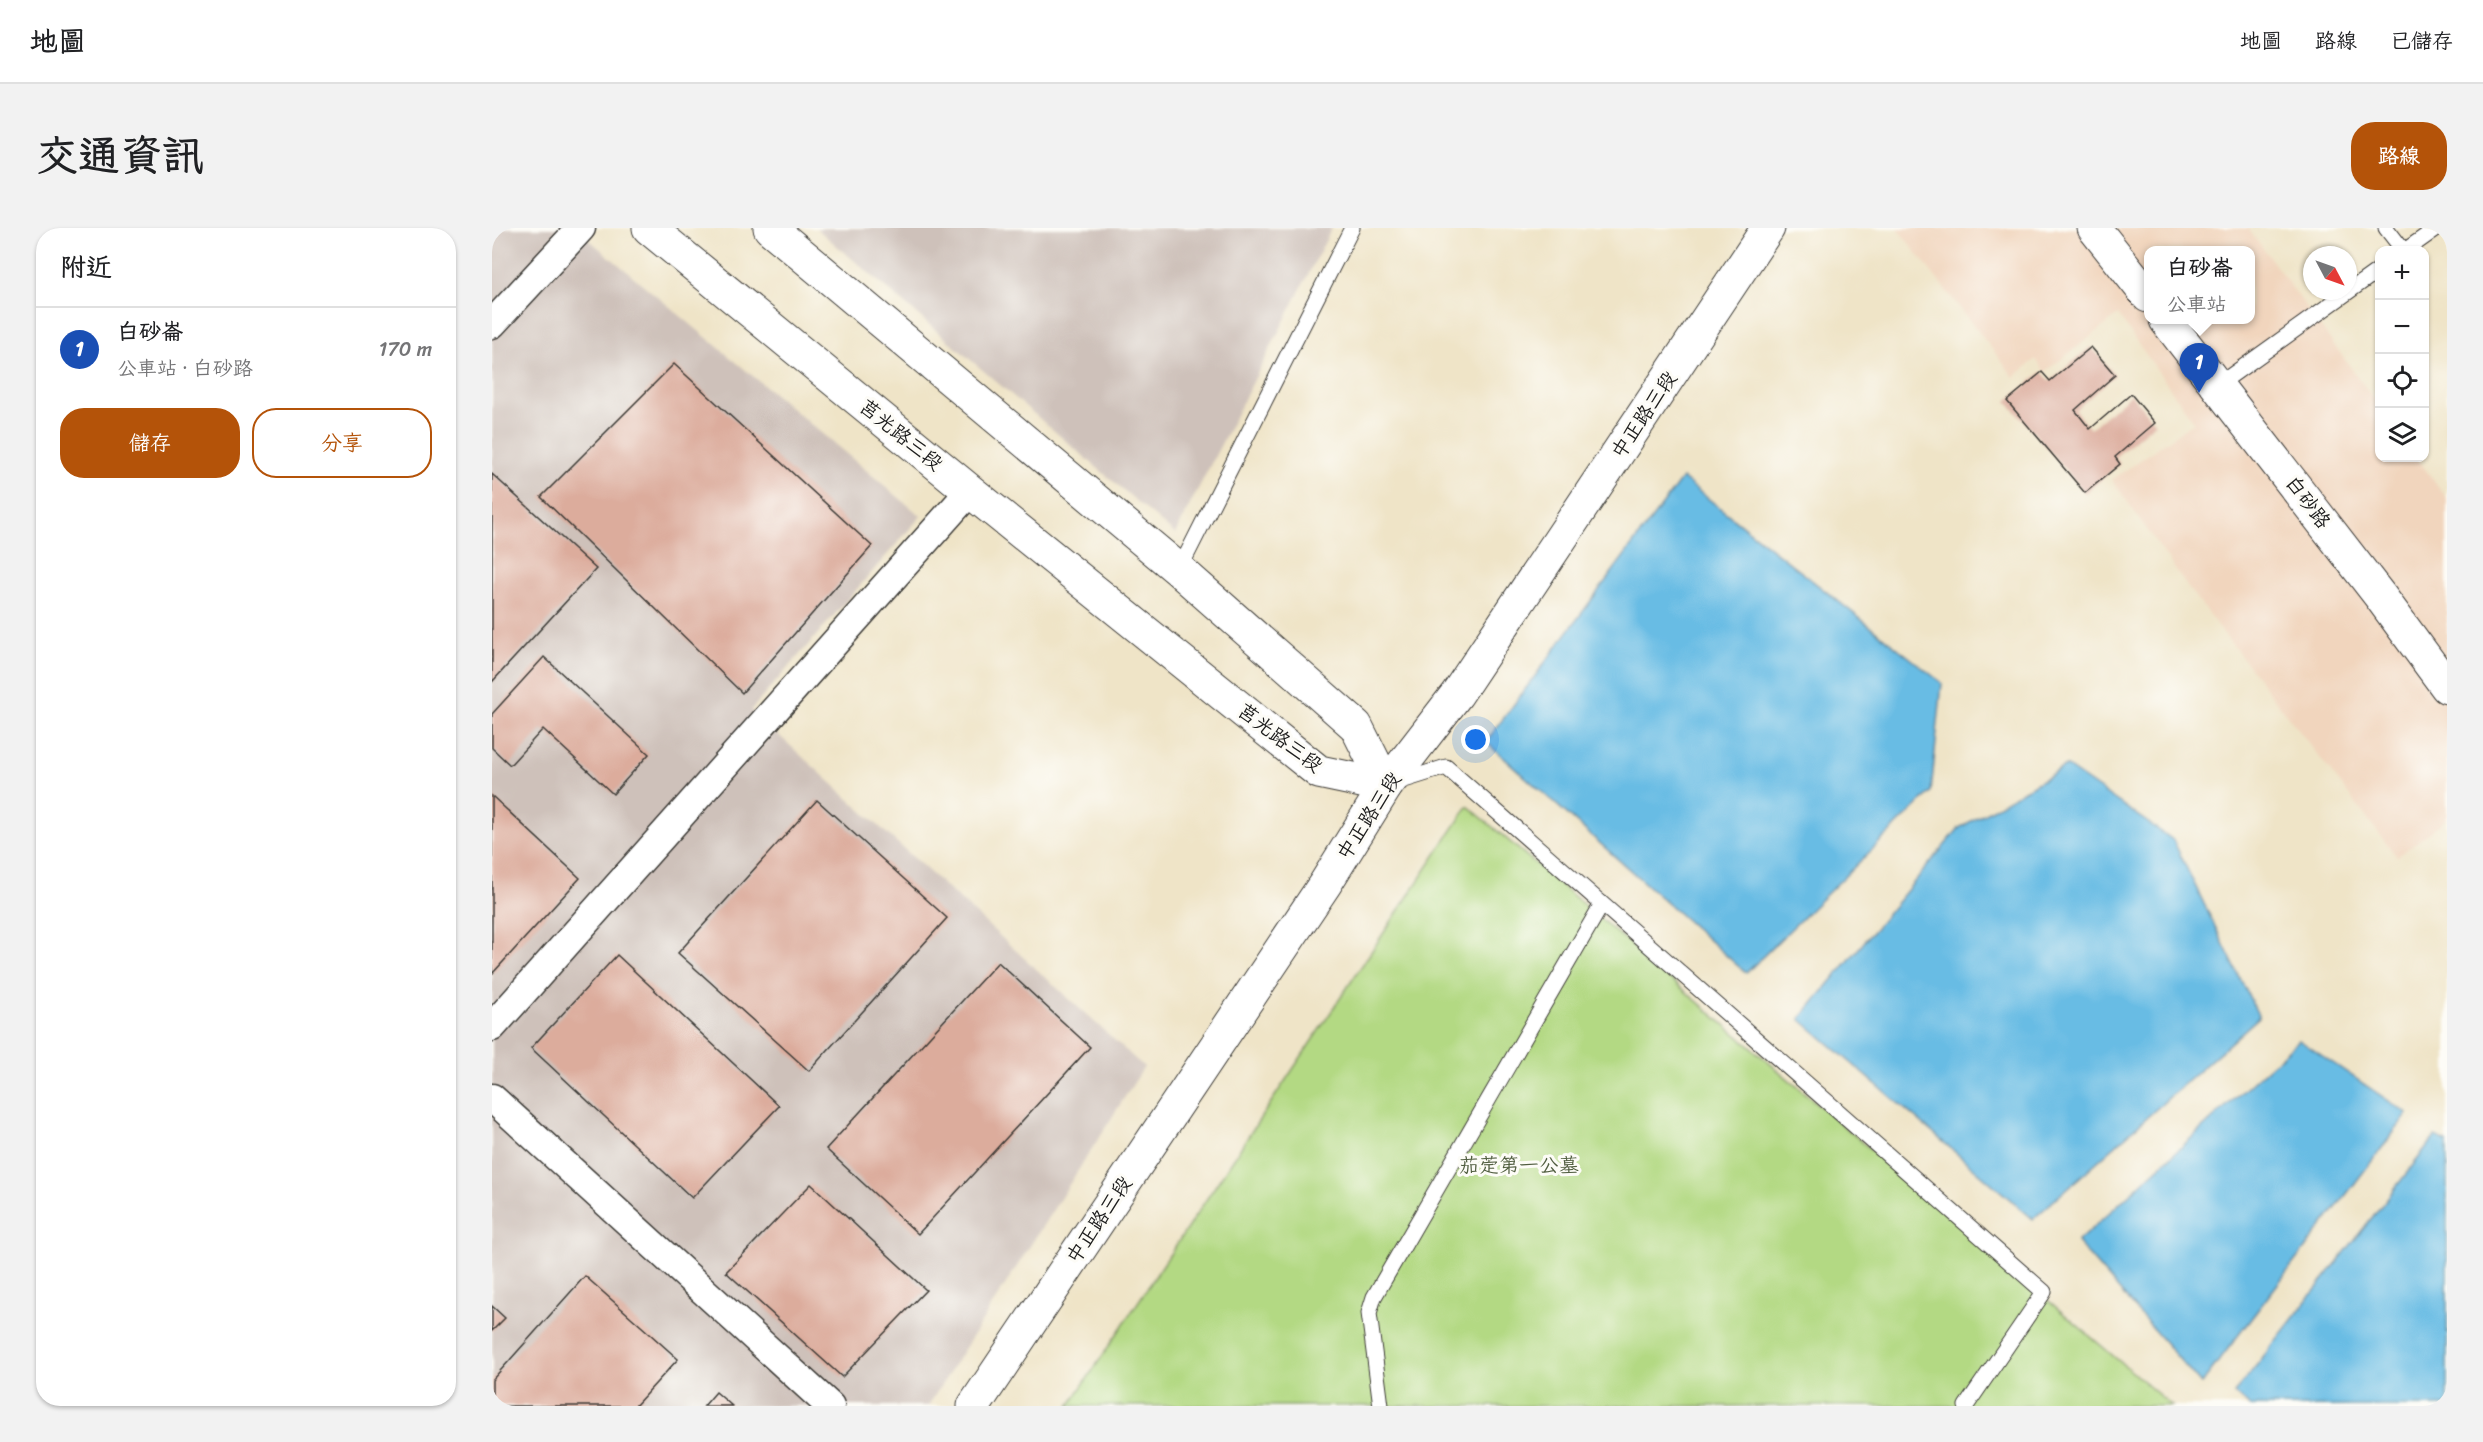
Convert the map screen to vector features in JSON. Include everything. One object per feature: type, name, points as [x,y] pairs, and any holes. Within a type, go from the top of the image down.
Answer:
[{"type":"main road","name":"莒光路三段","points":[[649,228],[970,491],[1319,771],[1386,786]]},
{"type":"main road","points":[[770,228],[1179,570],[1356,726],[1386,786]]},
{"type":"main road","name":"中正路三段","points":[[974,1406],[1325,884],[1386,786],[1457,694],[1768,228]]},
{"type":"main road","points":[[2094,228],[2144,291]]},
{"type":"main road","name":"白砂路","points":[[2169,324],[2380,596],[2442,669]]},
{"type":"street","points":[[492,324],[581,228]]},
{"type":"street","points":[[492,1027],[970,491]]},
{"type":"street","points":[[492,1098],[830,1406]]},
{"type":"lane","points":[[1179,570],[1352,228]]},
{"type":"lane","points":[[2386,228],[2401,246]]},
{"type":"lane","points":[[2410,246],[2438,228]]},
{"type":"lane","points":[[2218,385],[2375,273]]},
{"type":"lane","points":[[1386,786],[1446,767],[2044,1292],[1966,1406]]},
{"type":"lane","points":[[1381,1406],[1369,1313],[1374,1297],[1602,904]]},
{"type":"shaded area","points":[[492,228],[575,228],[921,516],[751,710],[1144,1067],[928,1406],[492,1406]]},
{"type":"shaded area","points":[[816,228],[1332,228],[1175,534]]},
{"type":"shaded area","points":[[1897,228],[2248,228],[2375,401],[2375,462],[2420,462],[2447,498],[2447,818],[2397,857],[2189,589],[2112,480],[2194,422],[2118,315],[2045,372],[2036,359],[2014,377]]},
{"type":"green space","name":"茄萣第一公墓","points":[[1468,806],[2172,1406],[1069,1406]]},
{"type":"water","points":[[1682,478],[1942,683],[1931,792],[1746,973],[1486,742]]},
{"type":"water","points":[[2066,766],[2173,840],[2259,1017],[2033,1219],[1800,1019],[1959,828]]},
{"type":"water","points":[[2299,1040],[2408,1114],[2201,1384],[2077,1242]]},
{"type":"water","points":[[2435,1137],[2447,1142],[2447,1406],[2251,1406],[2234,1394]]},
{"type":"building","points":[[2091,347],[2115,375],[2075,410],[2090,429],[2131,394],[2155,423],[2115,457],[2120,464],[2085,493],[2007,401],[2042,372],[2050,381]]},
{"type":"building","points":[[674,364],[872,546],[742,693],[541,497]]},
{"type":"building","points":[[492,474],[596,569],[492,682]]},
{"type":"building","points":[[544,657],[649,754],[613,794],[543,729],[510,765],[492,748],[492,714]]},
{"type":"building","points":[[492,796],[580,878],[492,974]]},
{"type":"building","points":[[817,800],[947,918],[809,1071],[678,953]]},
{"type":"building","points":[[617,955],[779,1106],[692,1198],[531,1048]]},
{"type":"building","points":[[998,962],[1090,1047],[918,1234],[826,1149]]},
{"type":"building","points":[[811,1184],[926,1290],[842,1377],[726,1272]]},
{"type":"building","points":[[585,1276],[678,1359],[635,1406],[492,1406],[492,1380]]},
{"type":"building","points":[[492,1306],[505,1318],[492,1331]]},
{"type":"building","points":[[716,1392],[732,1406],[704,1406]]},
{"type":"place","name":"白砂崙","points":[[2199,393]]}]
